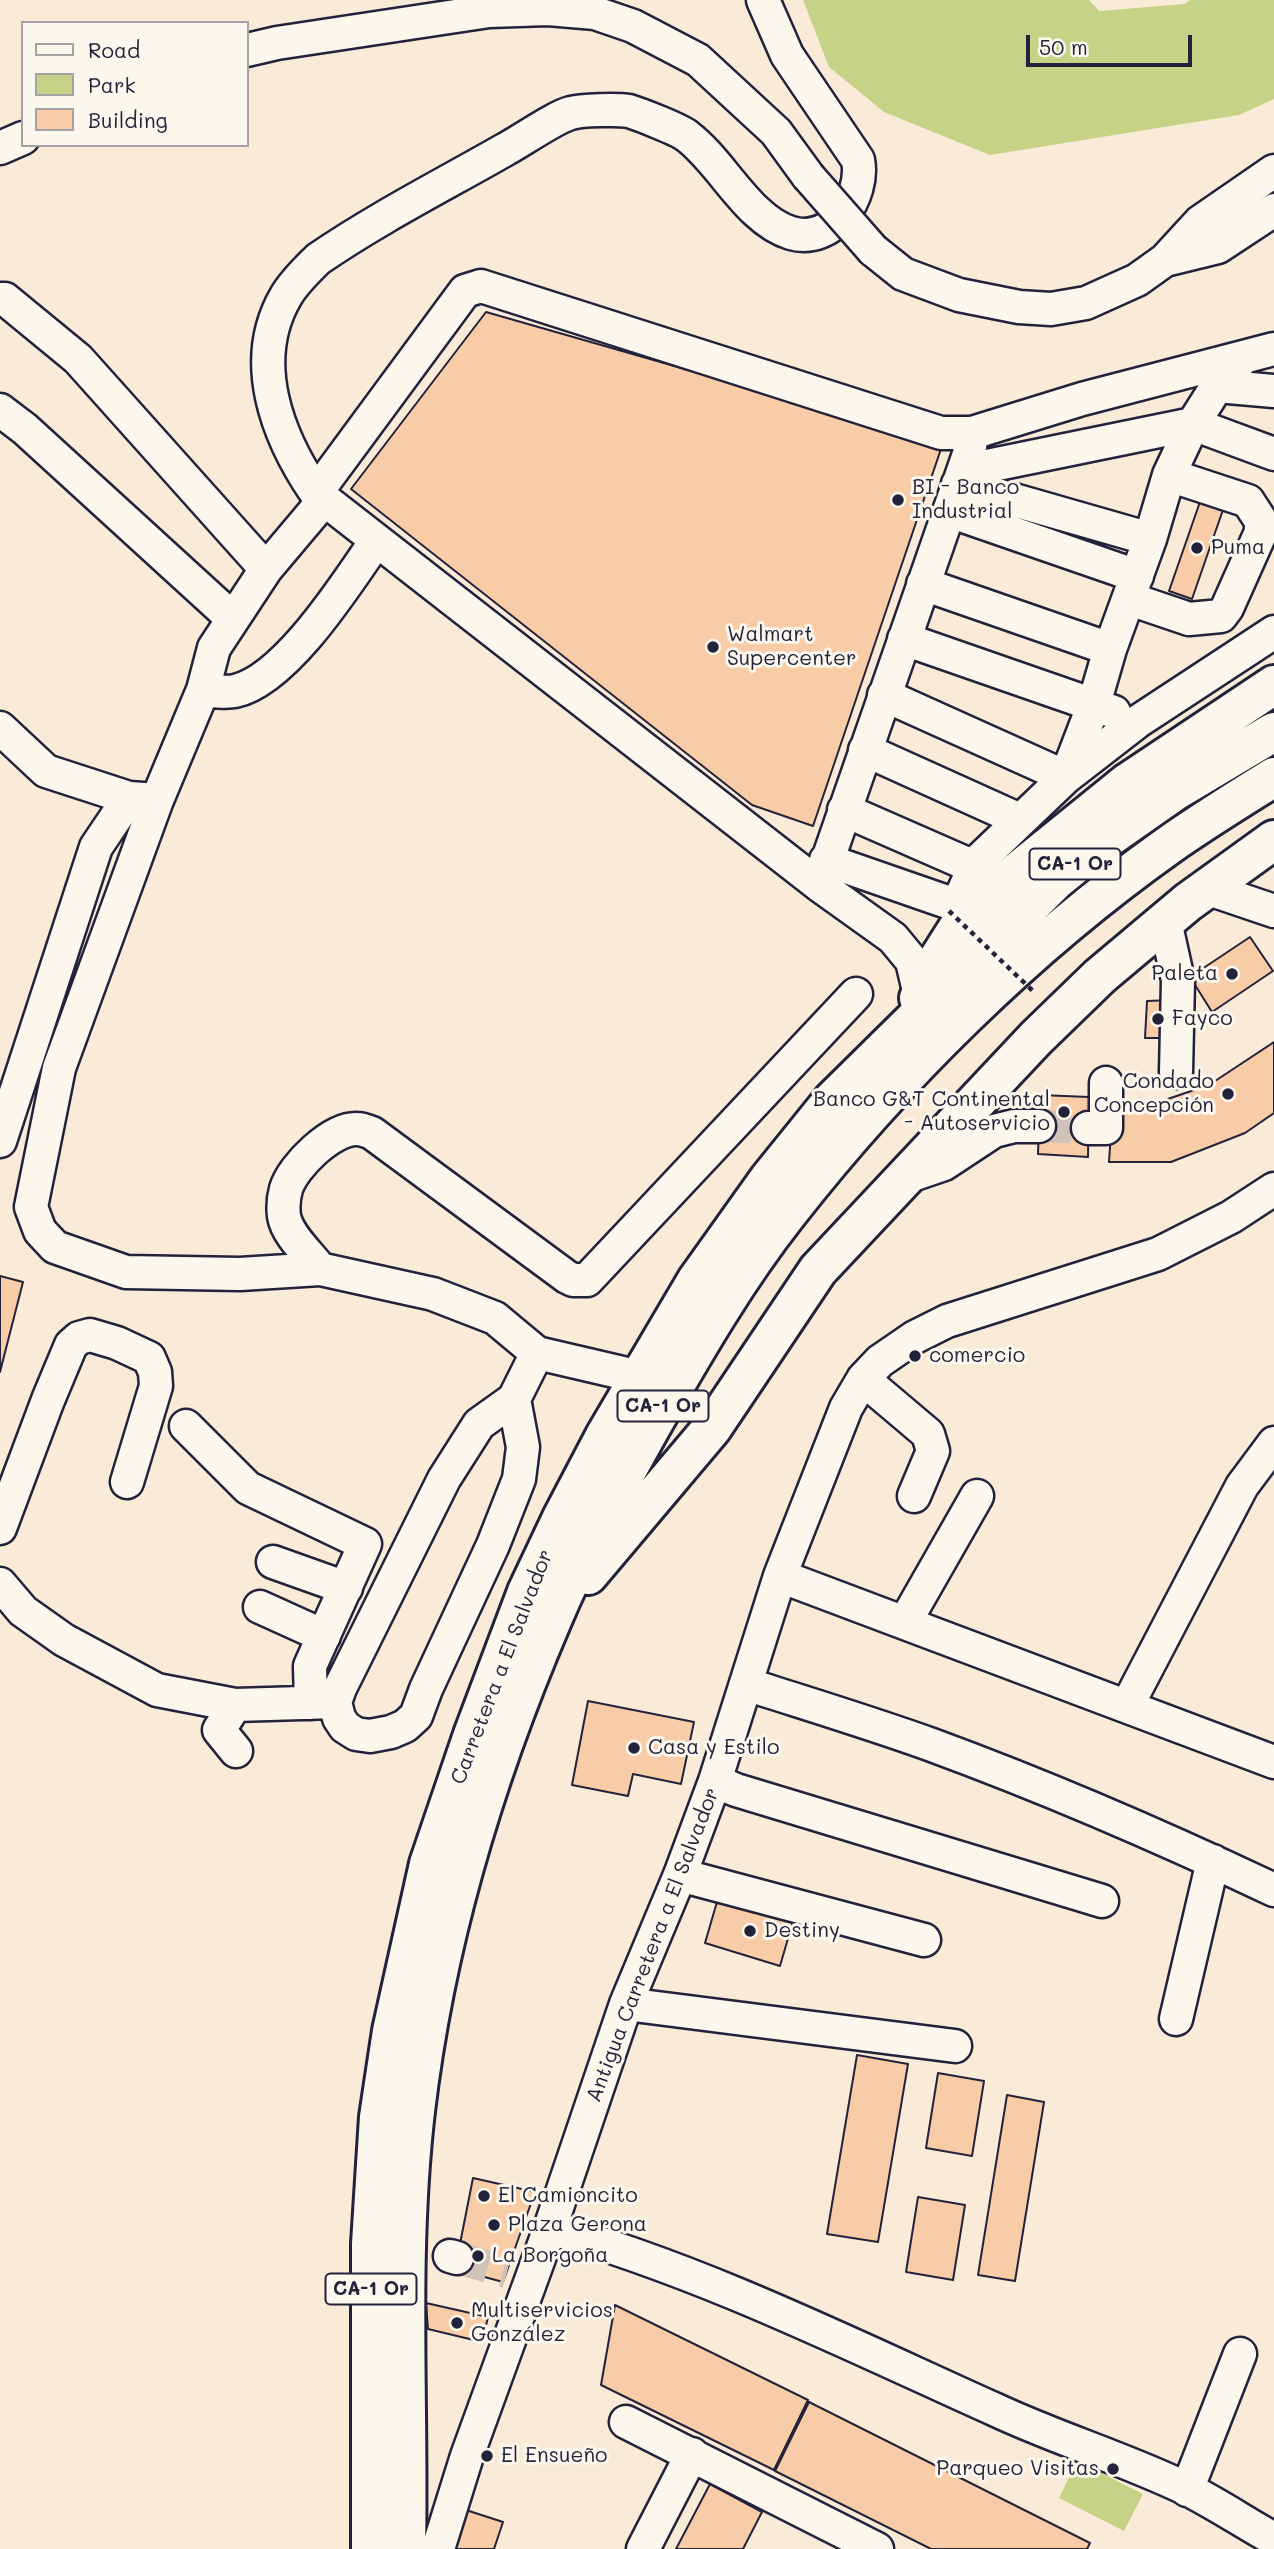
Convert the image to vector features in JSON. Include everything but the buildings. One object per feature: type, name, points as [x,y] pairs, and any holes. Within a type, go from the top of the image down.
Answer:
[{"type":"highway","points":[[902,1031],[951,924],[965,916],[1127,783],[1274,685]]},
{"type":"highway","name":"Carretera a El Salvador","points":[[371,2549],[371,2244],[379,2117],[392,2031],[429,1864],[473,1735],[527,1592],[605,1436],[697,1280],[776,1170],[832,1101],[1056,880],[1105,840],[1175,791],[1274,732]]},
{"type":"highway","name":"Carretera a El Salvador","points":[[417,2545],[405,2245],[415,2111],[439,1964],[461,1875],[508,1731],[553,1617],[621,1480],[719,1309],[786,1215],[828,1164],[911,1072],[1020,965],[1170,844],[1274,777]]},
{"type":"highway","points":[[1221,810],[1274,802]]},
{"type":"highway","points":[[553,1617],[712,1429],[818,1270],[1036,1038],[1100,976],[1206,888],[1274,840]]},
{"type":"street","points":[[763,0],[787,55],[858,160],[860,170],[857,189],[842,215],[827,228],[811,234],[792,233],[774,224],[754,207],[687,135],[628,111],[570,113],[318,258],[287,294],[276,315],[268,352],[270,396],[297,466],[321,496],[376,541],[822,873],[893,938],[912,961],[920,995]]},
{"type":"street","points":[[248,50],[489,11],[548,9],[595,13],[633,26],[698,60],[776,132],[808,176],[873,250],[903,274],[959,295],[1020,307],[1051,309],[1086,303],[1137,280],[1165,260],[1200,222],[1274,171]]},
{"type":"street","points":[[0,148],[21,139]]},
{"type":"street","points":[[1165,260],[1217,247],[1274,210]]},
{"type":"street","points":[[640,1377],[537,1353],[495,1318],[432,1294],[320,1269],[240,1274],[126,1272],[55,1247],[40,1231],[32,1207],[60,1068],[143,799],[203,691],[214,648],[232,618],[465,291],[481,286],[941,433],[972,433],[1082,398],[1274,349]]},
{"type":"street","points":[[0,299],[5,299],[78,359],[266,569]]},
{"type":"street","points":[[1066,777],[1094,704],[1169,475],[1190,431],[1217,386],[1242,359]]},
{"type":"street","points":[[1217,386],[1274,391]]},
{"type":"street","points":[[0,410],[25,429],[232,618]]},
{"type":"street","points":[[1093,467],[1190,431]]},
{"type":"street","points":[[957,489],[1190,431],[1274,454]]},
{"type":"street","points":[[822,873],[957,489],[972,433]]},
{"type":"street","points":[[1218,452],[1274,472]]},
{"type":"street","points":[[957,489],[1189,619],[1221,616],[1233,596],[1261,532],[1261,521],[1248,501],[1169,475]]},
{"type":"street","points":[[957,489],[1150,539]]},
{"type":"street","points":[[203,691],[235,691],[270,674],[305,639],[326,613],[376,541]]},
{"type":"street","points":[[923,583],[1110,649]]},
{"type":"street","points":[[822,873],[950,903],[960,899],[976,863],[1066,777],[1137,722],[1272,633],[1233,596]]},
{"type":"street","points":[[904,639],[1094,704],[1137,722]]},
{"type":"street","points":[[884,695],[1066,777]]},
{"type":"street","points":[[0,728],[46,771],[143,799]]},
{"type":"street","points":[[865,750],[1020,820]]},
{"type":"street","points":[[0,1141],[96,847],[143,799]]},
{"type":"street","points":[[844,810],[965,863],[976,863]]},
{"type":"street","points":[[1206,888],[1274,911]]},
{"type":"street","points":[[1165,921],[1178,980],[1176,1072]]},
{"type":"street","points":[[893,938],[925,940],[951,924]]},
{"type":"street","points":[[320,1269],[288,1227],[284,1213],[285,1190],[306,1158],[331,1137],[355,1128],[372,1133],[567,1277],[587,1280],[856,994]]},
{"type":"street","points":[[1088,1128],[1106,1128],[1106,1083]]},
{"type":"street","points":[[905,1178],[944,1164],[994,1131],[1014,1126],[1039,1126]]},
{"type":"street","name":"Antigua Carretera a El Salvador","points":[[417,2545],[467,2456],[519,2275],[550,2228],[626,2004],[680,1875],[715,1781],[780,1576],[846,1408],[863,1379],[880,1361],[915,1337],[947,1321],[1158,1254],[1231,1217],[1274,1189]]},
{"type":"street","points":[[0,1528],[48,1400],[71,1345],[79,1338],[90,1335],[117,1343],[149,1358],[155,1373],[156,1387],[127,1482]]},
{"type":"street","points":[[0,1584],[23,1611],[64,1640],[157,1690],[235,1705],[323,1703],[340,1688],[444,1479],[479,1424],[514,1399],[537,1353]]},
{"type":"street","points":[[863,1379],[928,1434],[933,1451],[914,1496]]},
{"type":"street","points":[[186,1426],[248,1488],[364,1542],[365,1545],[310,1665],[323,1703],[345,1727],[356,1734],[370,1736],[398,1729],[416,1716],[493,1545],[519,1479],[523,1447],[514,1399]]},
{"type":"street","points":[[1127,1706],[1242,1486],[1274,1443]]},
{"type":"street","points":[[905,1622],[977,1496]]},
{"type":"street","points":[[273,1562],[346,1588]]},
{"type":"street","points":[[780,1576],[1274,1762]]},
{"type":"street","points":[[260,1607],[324,1636]]},
{"type":"street","points":[[746,1684],[931,1745],[1080,1802],[1274,1890]]},
{"type":"street","points":[[235,1705],[219,1730],[236,1751]]},
{"type":"street","points":[[715,1781],[749,1794],[1102,1901]]},
{"type":"street","points":[[1176,2019],[1213,1861]]},
{"type":"street","points":[[680,1875],[924,1940]]},
{"type":"street","points":[[626,2004],[955,2046]]},
{"type":"street","points":[[550,2228],[743,2296],[1033,2427],[1102,2452],[1188,2490],[1274,2539]]},
{"type":"street","points":[[1188,2490],[1240,2354]]},
{"type":"street","points":[[626,2422],[877,2549]]},
{"type":"street","points":[[643,2549],[692,2454]]},
{"type":"path","points":[[951,924],[1034,992]]},
{"type":"green space","points":[[803,0],[1089,0],[1099,11],[1185,4],[1190,0],[1274,0],[1274,99],[1239,115],[990,155],[884,112],[829,67]]},
{"type":"green space","points":[[1077,2461],[1143,2494],[1124,2531],[1059,2498]]},
{"type":"tunnel","points":[[1039,1126],[1088,1128]]},
{"type":"tunnel","points":[[457,2258],[507,2272]]},
{"type":"place","name":"BI - Banco Industrial","points":[[898,500]]},
{"type":"place","name":"Puma","points":[[1197,548]]},
{"type":"place","name":"Walmart Supercenter","points":[[713,647]]},
{"type":"place","name":"Paleta","points":[[1232,974]]},
{"type":"place","name":"Fayco","points":[[1158,1019]]},
{"type":"place","name":"Condado Concepción","points":[[1228,1094]]},
{"type":"place","name":"Banco G&T Continental - Autoservicio","points":[[1064,1112]]},
{"type":"place","name":"comercio","points":[[915,1356]]},
{"type":"place","name":"Casa y Estilo","points":[[634,1748]]},
{"type":"place","name":"Destiny","points":[[750,1931]]},
{"type":"place","name":"El Camioncito","points":[[484,2196]]},
{"type":"place","name":"Plaza Gerona","points":[[494,2225]]},
{"type":"place","name":"La Borgoña","points":[[478,2256]]},
{"type":"place","name":"Multiservicios González","points":[[457,2323]]},
{"type":"place","name":"El Ensueño","points":[[487,2456]]},
{"type":"place","name":"Parqueo Visitas","points":[[1113,2469]]}]
